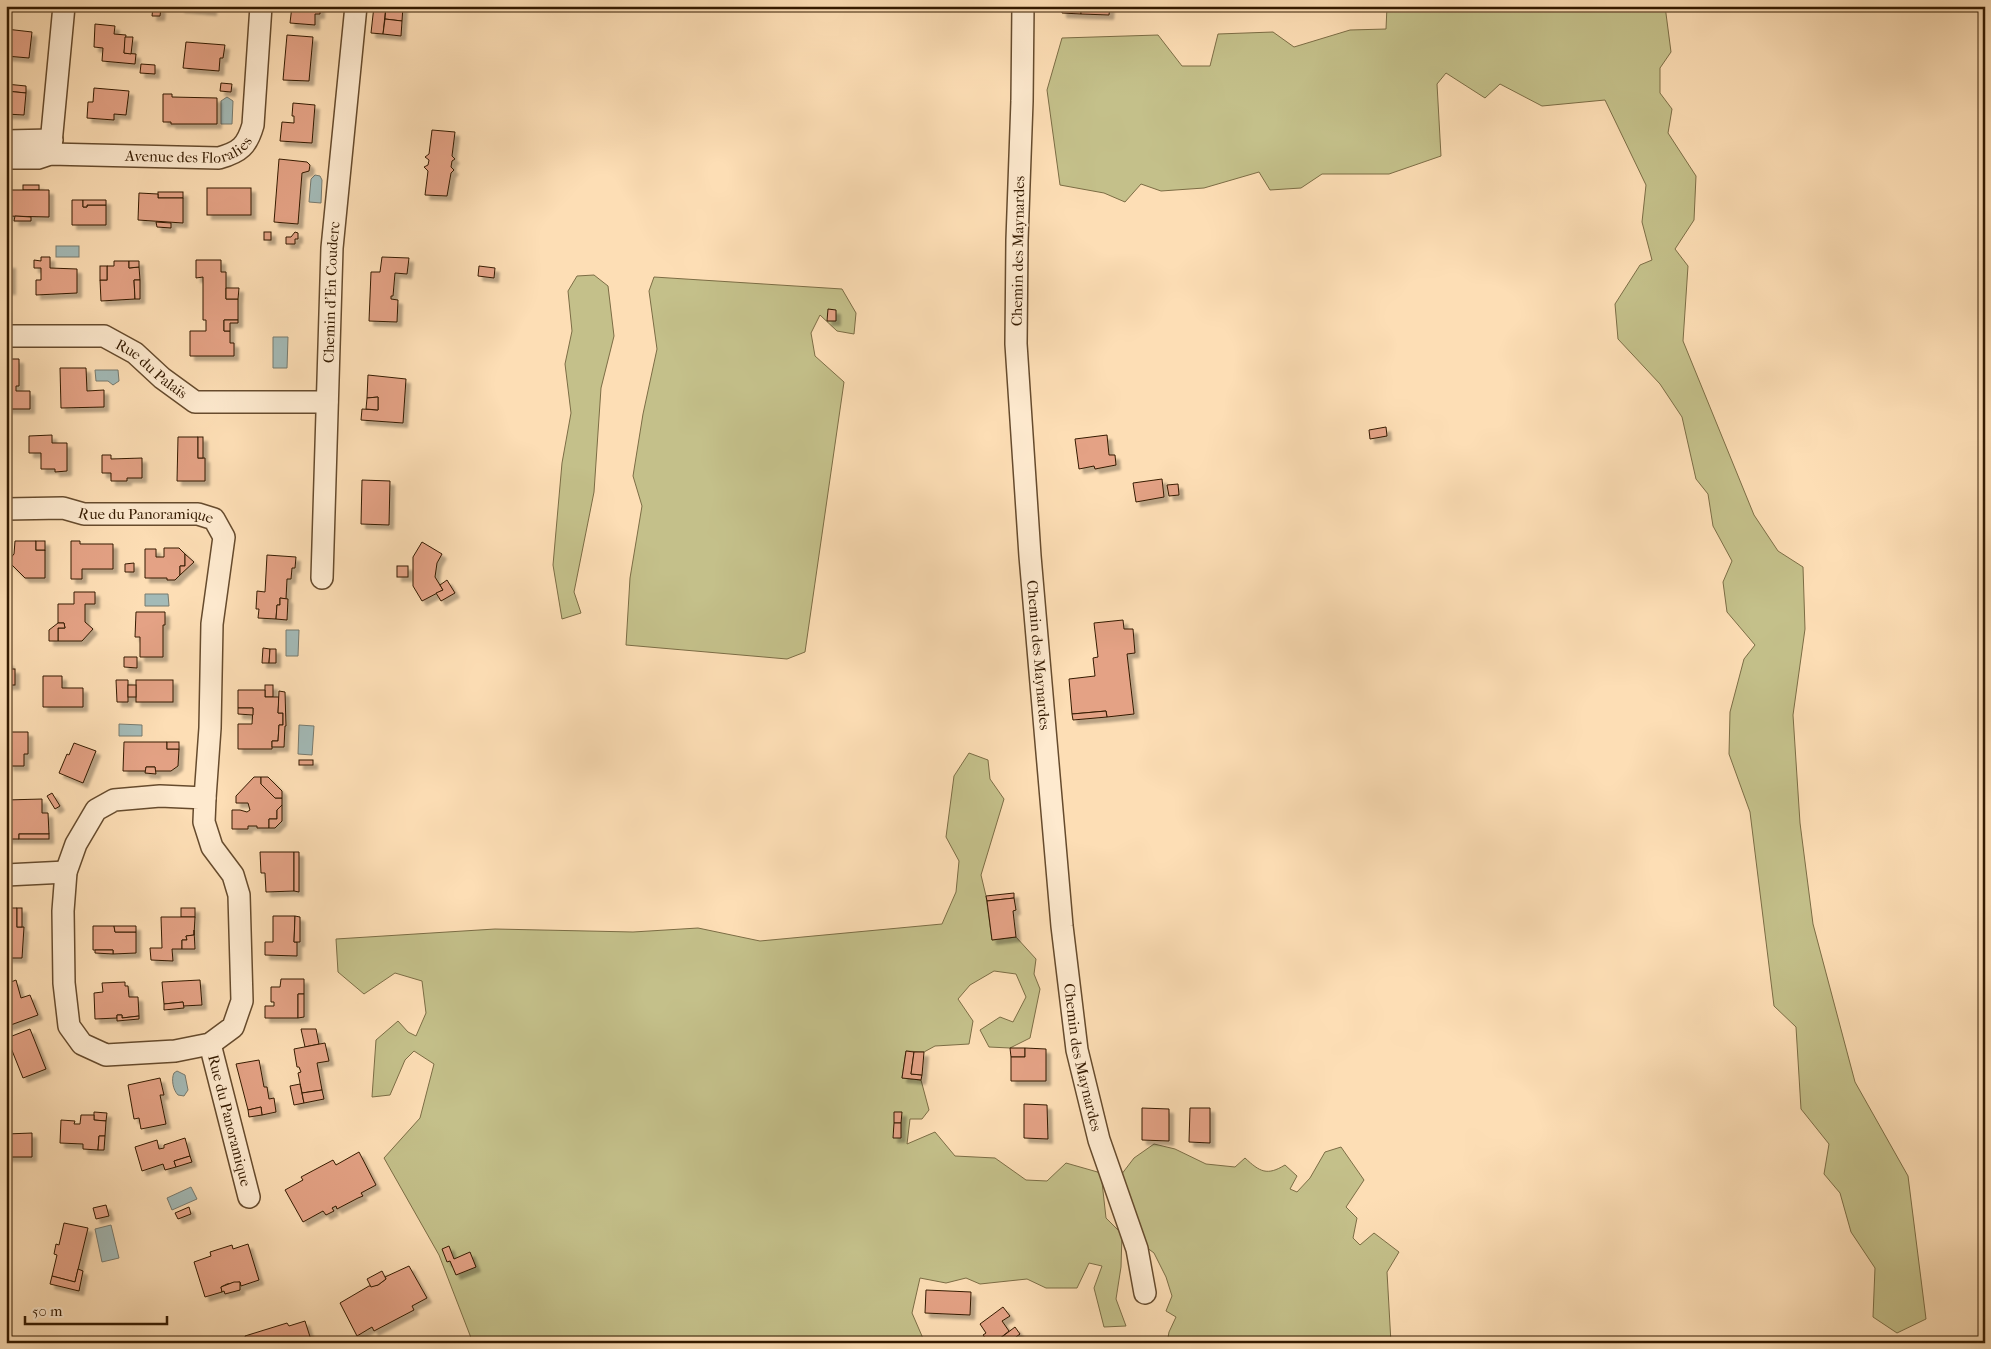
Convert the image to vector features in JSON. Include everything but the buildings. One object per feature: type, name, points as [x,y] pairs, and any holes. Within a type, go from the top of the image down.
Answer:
[{"type":"street","points":[[51,147],[64,6]]},
{"type":"street","name":"Avenue des Floralies","points":[[6,141],[51,147],[219,158],[231,155],[243,147],[249,138],[253,125],[261,6]]},
{"type":"street","name":"Chemin d'En Couderc","points":[[322,578],[332,248],[356,6]]},
{"type":"street","name":"Chemin des Maynardes","points":[[1023,6],[1016,344],[1030,546],[1062,926],[1076,1050],[1099,1140],[1137,1249],[1146,1293]]},
{"type":"street","name":"Avenue des Floralies","points":[[6,158],[38,158],[51,147]]},
{"type":"street","name":"Rue du Palaïs","points":[[6,336],[104,336],[134,353],[162,378],[195,402],[327,402]]},
{"type":"street","name":"Rue du Panoramique","points":[[6,509],[63,508],[84,514],[198,514],[214,519],[224,538],[212,624],[210,728],[204,822],[212,847],[233,875],[239,895],[242,1001],[233,1027],[210,1044],[175,1051],[106,1055],[82,1044],[69,1026],[64,983],[63,912],[66,872],[76,844],[96,810],[114,800],[160,796],[205,798]]},
{"type":"street","points":[[6,875],[66,872]]},
{"type":"street","name":"Rue du Panoramique","points":[[210,1044],[249,1197]]},
{"type":"shaded area","points":[[1387,6],[1665,6],[1671,52],[1660,68],[1660,93],[1672,109],[1668,133],[1696,176],[1694,220],[1675,249],[1688,266],[1683,341],[1754,515],[1778,551],[1803,567],[1805,629],[1793,715],[1800,823],[1813,924],[1855,1082],[1908,1176],[1926,1319],[1897,1333],[1873,1317],[1875,1268],[1851,1232],[1840,1193],[1824,1174],[1829,1144],[1801,1109],[1796,1027],[1774,1006],[1750,812],[1729,754],[1730,712],[1744,659],[1755,645],[1727,612],[1723,582],[1732,561],[1713,526],[1708,494],[1696,479],[1682,417],[1660,384],[1618,339],[1615,304],[1640,265],[1652,260],[1642,222],[1646,185],[1605,100],[1542,106],[1500,84],[1485,98],[1446,73],[1437,84],[1441,156],[1389,174],[1322,174],[1301,188],[1270,190],[1259,172],[1204,188],[1161,191],[1141,184],[1125,202],[1104,193],[1060,185],[1047,90],[1062,38],[1158,35],[1182,66],[1210,66],[1218,34],[1273,32],[1294,47],[1350,30],[1386,29]]},
{"type":"shaded area","points":[[594,275],[608,286],[614,336],[601,388],[594,492],[574,592],[581,613],[562,619],[553,565],[562,463],[571,413],[565,364],[572,331],[568,291],[577,276]]},
{"type":"shaded area","points":[[654,277],[842,289],[856,313],[854,334],[837,331],[820,315],[811,333],[815,356],[844,382],[805,652],[787,659],[626,645],[630,578],[642,506],[633,476],[643,414],[657,349],[649,291]]},
{"type":"shaded area","points":[[969,753],[988,760],[990,779],[1004,799],[981,875],[992,940],[1016,937],[1036,959],[1034,974],[1040,989],[1030,1038],[1010,1048],[989,1047],[980,1030],[1000,1017],[1013,1022],[1026,997],[1016,974],[994,971],[970,985],[958,999],[973,1021],[969,1044],[935,1046],[924,1052],[906,1051],[902,1078],[921,1080],[929,1110],[922,1119],[910,1119],[907,1144],[935,1132],[955,1156],[995,1158],[1026,1180],[1047,1181],[1066,1163],[1101,1173],[1106,1218],[1122,1234],[1121,1267],[1116,1299],[1126,1326],[1104,1327],[1094,1288],[1102,1266],[1089,1263],[1077,1288],[1046,1288],[1027,1279],[980,1284],[966,1278],[946,1283],[920,1278],[912,1313],[925,1343],[473,1343],[439,1255],[384,1158],[420,1118],[434,1064],[414,1051],[405,1060],[390,1095],[372,1097],[376,1040],[398,1021],[408,1032],[416,1036],[426,1013],[422,981],[395,973],[364,994],[338,972],[336,939],[495,929],[633,932],[698,928],[760,941],[942,924],[956,892],[959,861],[946,837],[954,776]]},
{"type":"shaded area","points":[[1154,1144],[1175,1149],[1206,1164],[1235,1167],[1245,1158],[1255,1167],[1264,1171],[1273,1171],[1285,1165],[1297,1176],[1290,1189],[1297,1192],[1310,1178],[1325,1152],[1341,1147],[1364,1180],[1346,1207],[1357,1218],[1353,1238],[1360,1245],[1374,1233],[1399,1252],[1387,1272],[1391,1343],[1167,1343],[1169,1332],[1176,1317],[1166,1311],[1172,1296],[1166,1277],[1154,1253],[1142,1244],[1121,1175],[1134,1158]]},
{"type":"water","points":[[227,97],[233,101],[232,124],[221,124],[221,101]]},
{"type":"water","points":[[315,175],[320,176],[322,180],[321,203],[309,202],[311,179]]},
{"type":"water","points":[[56,246],[79,246],[79,257],[56,257]]},
{"type":"water","points":[[273,337],[288,337],[287,368],[273,368]]},
{"type":"water","points":[[95,370],[118,370],[119,381],[113,385],[108,381],[96,381]]},
{"type":"water","points":[[145,594],[168,594],[169,606],[145,606]]},
{"type":"water","points":[[286,630],[299,630],[298,656],[286,656]]},
{"type":"water","points":[[119,724],[142,725],[142,736],[119,736]]},
{"type":"water","points":[[299,725],[314,726],[312,755],[298,754]]},
{"type":"water","points":[[177,1071],[185,1075],[188,1090],[184,1096],[178,1095],[174,1087],[173,1075]]},
{"type":"water","points":[[191,1187],[197,1199],[172,1210],[167,1198]]},
{"type":"water","points":[[111,1225],[119,1258],[102,1262],[95,1229]]}]
